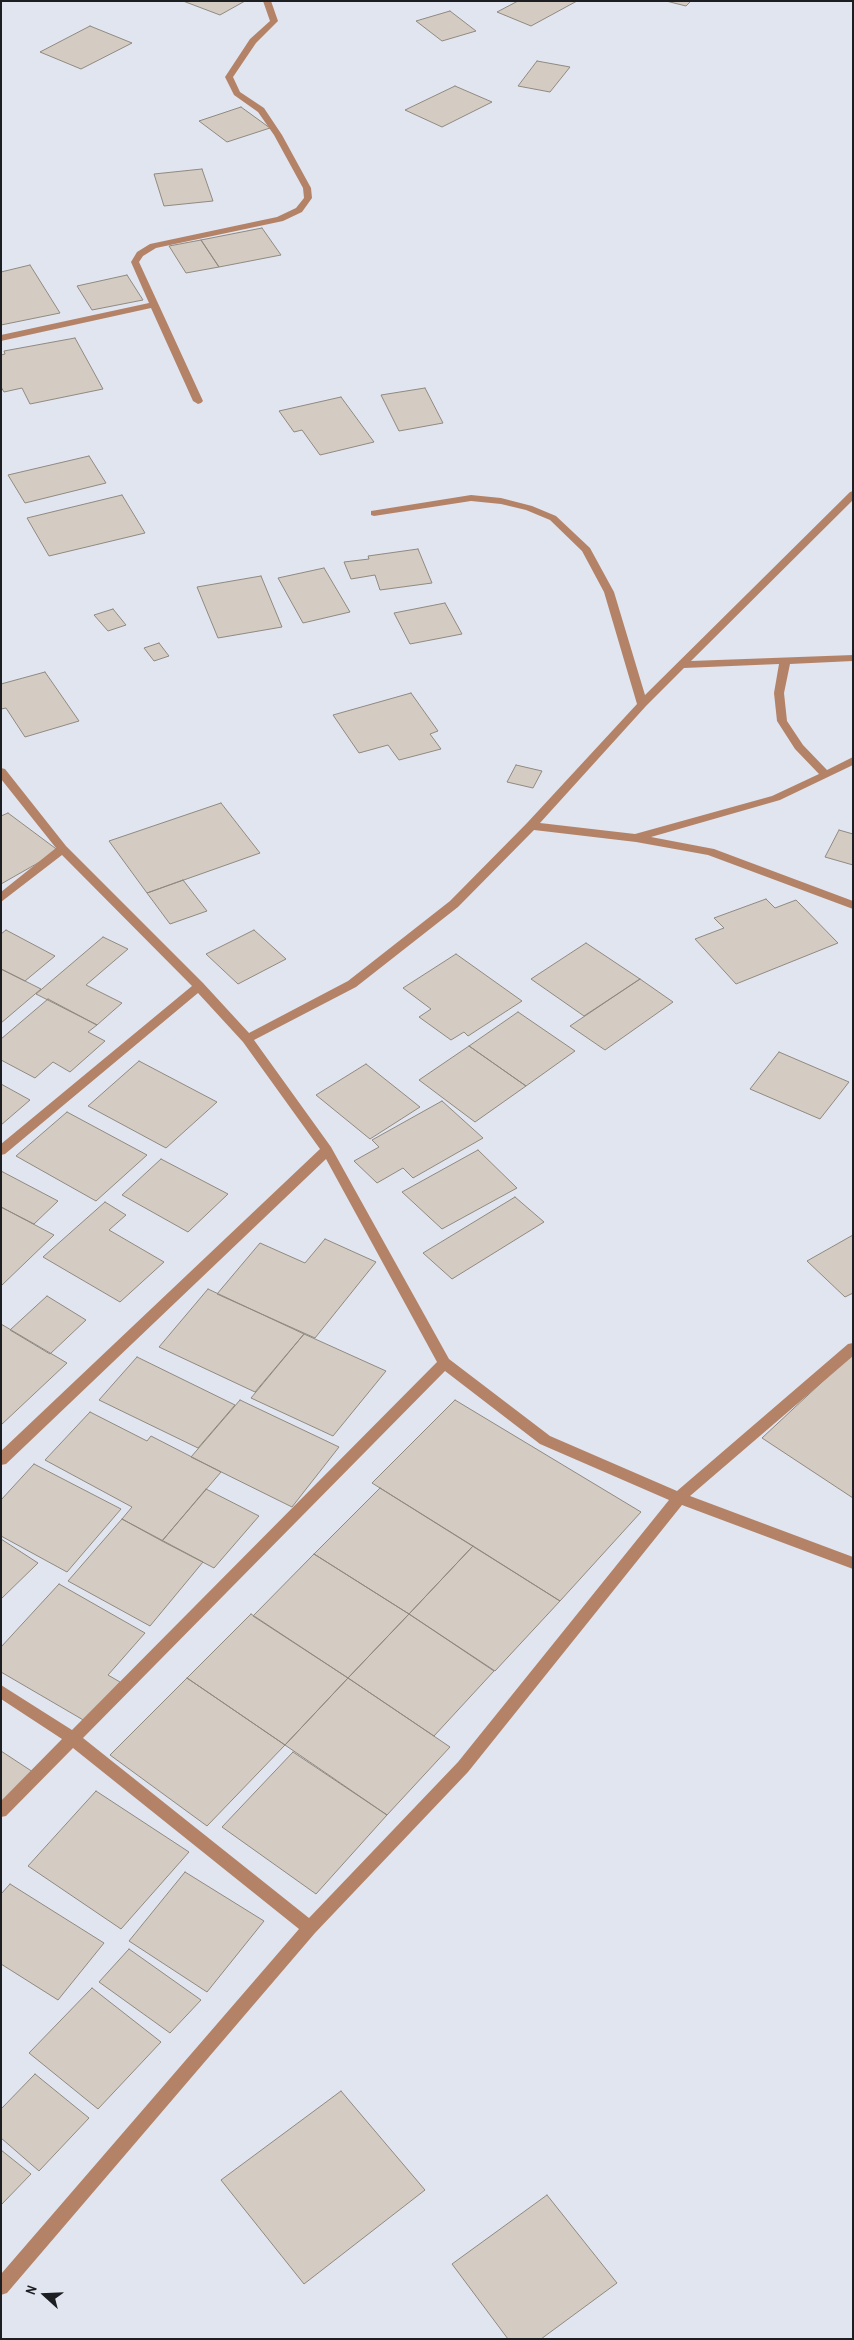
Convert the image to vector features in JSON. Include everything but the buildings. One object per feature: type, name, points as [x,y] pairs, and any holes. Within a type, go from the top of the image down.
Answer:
[{"type":"street","points":[[198,401],[135,262],[140,254],[153,246],[280,218],[299,210],[308,198],[307,188],[278,135],[261,110],[237,93],[229,77],[253,42],[274,21],[266,1]]},
{"type":"street","points":[[1,338],[154,305]]},
{"type":"street","points":[[247,1039],[352,984],[454,904],[531,826],[642,704],[853,494]]},
{"type":"street","points":[[374,513],[471,498],[529,508],[553,518],[586,550],[609,592],[642,704]]},
{"type":"street","points":[[681,665],[853,658]]},
{"type":"street","points":[[785,661],[779,693],[782,721],[799,747],[826,775]]},
{"type":"street","points":[[636,838],[776,798],[826,775],[853,760]]},
{"type":"street","points":[[1,770],[62,849],[199,986],[247,1039],[327,1150],[444,1363],[545,1440],[678,1498],[853,1563]]},
{"type":"street","points":[[531,826],[636,838],[710,852],[853,905]]},
{"type":"street","points":[[1,898],[62,849]]},
{"type":"street","points":[[1,1151],[199,986]]},
{"type":"street","points":[[1,1460],[327,1150]]},
{"type":"street","points":[[1,2288],[310,1928],[463,1767],[678,1498],[853,1348]]},
{"type":"street","points":[[1,1811],[444,1363]]},
{"type":"street","points":[[1,1691],[72,1738],[310,1928]]}]
